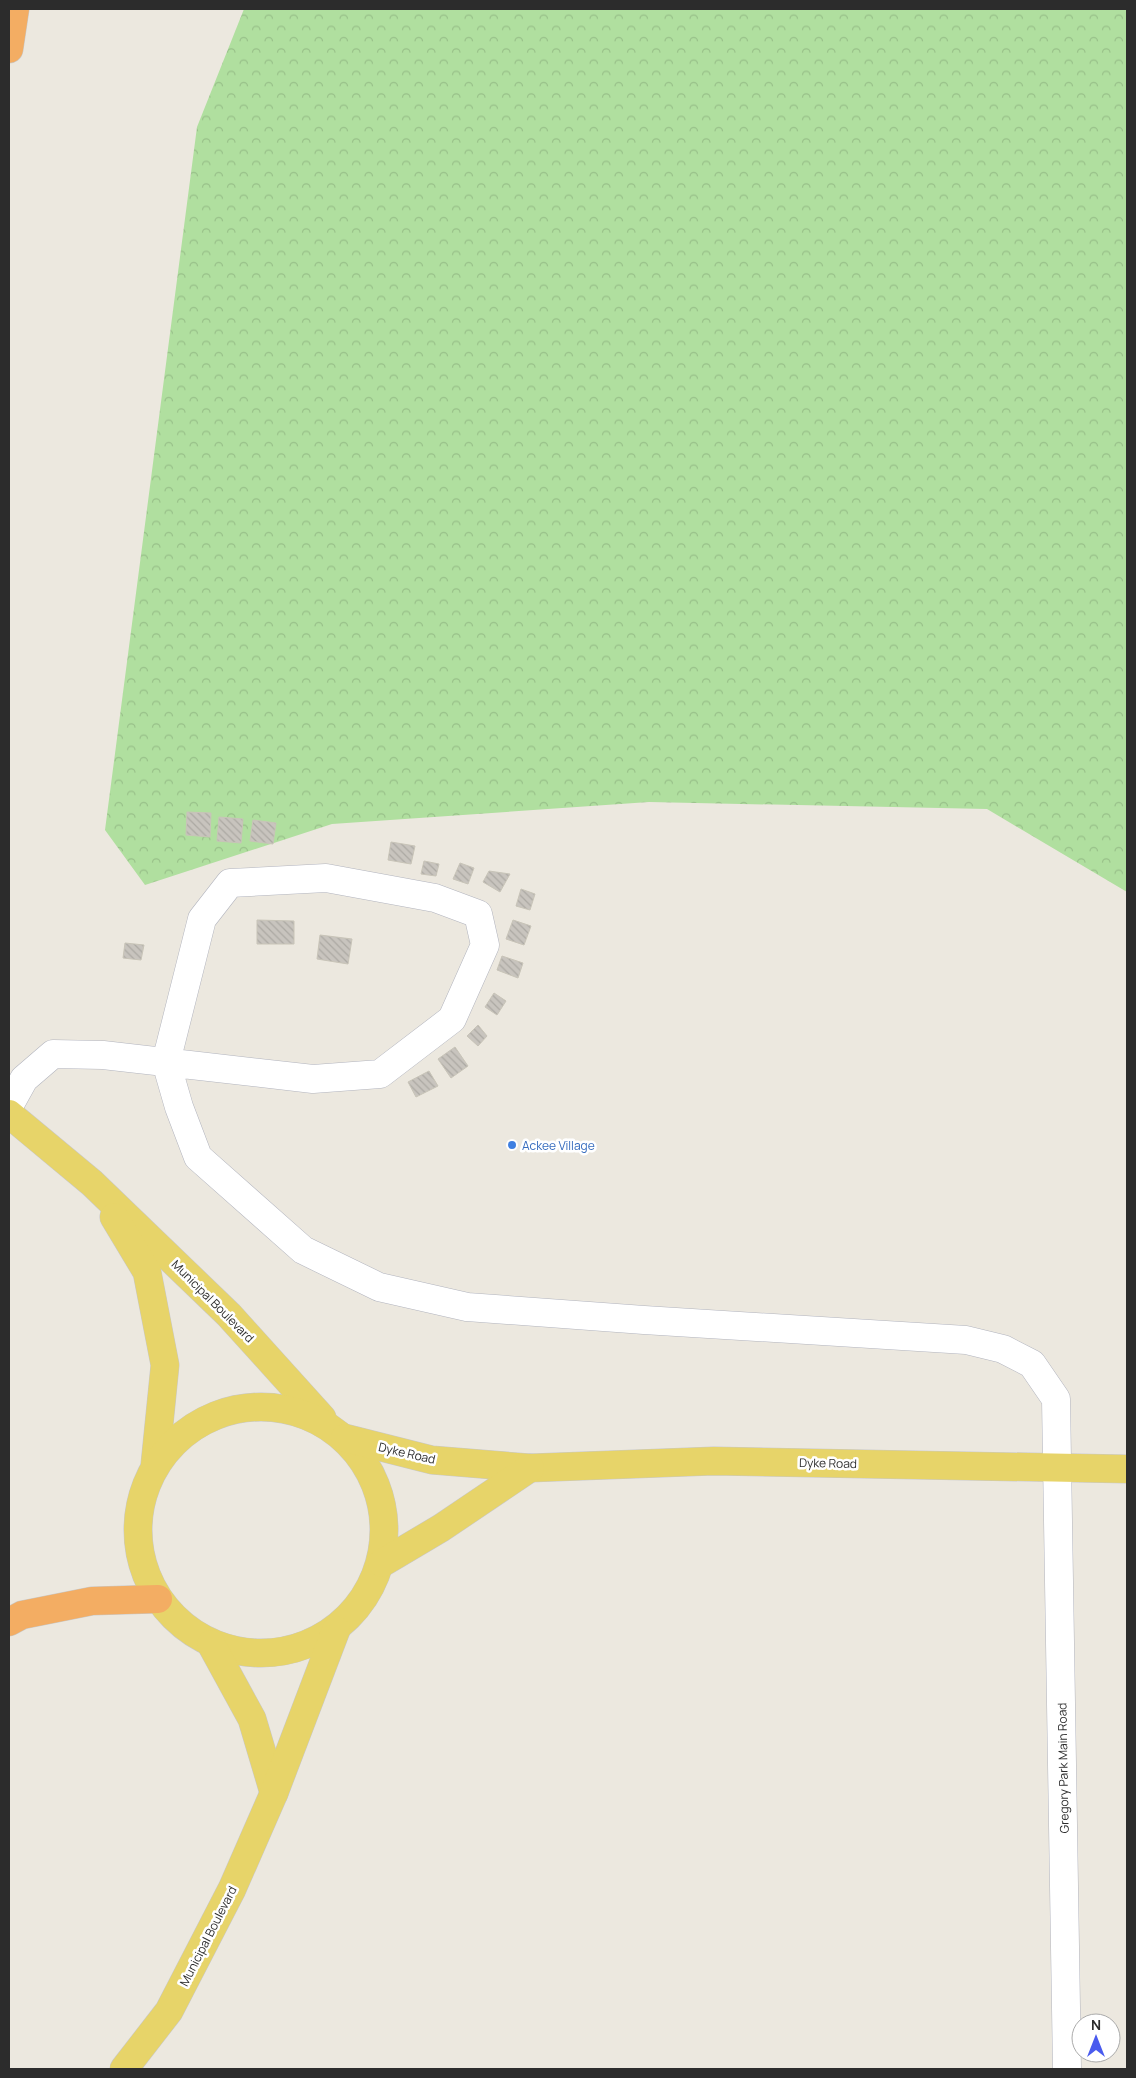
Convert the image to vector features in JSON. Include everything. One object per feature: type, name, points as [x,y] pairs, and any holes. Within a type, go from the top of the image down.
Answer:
[{"type":"highway","points":[[9,49],[15,9]]},
{"type":"highway","points":[[9,1622],[22,1614],[92,1601],[158,1599]]},
{"type":"main road","name":"Municipal Boulevard","points":[[9,1114],[92,1182],[229,1315],[337,1432],[379,1488],[386,1525],[382,1563]]},
{"type":"main road","name":"Municipal Boulevard","points":[[92,1182],[147,1272],[165,1364],[156,1464]]},
{"type":"main road","name":"Dyke Road","points":[[156,1464],[182,1435],[215,1415],[253,1406],[292,1410],[337,1432],[432,1460],[530,1468],[714,1462],[1127,1469]]},
{"type":"main road","points":[[156,1464],[141,1497],[136,1532],[142,1567],[158,1599],[181,1625],[211,1644],[254,1654],[296,1649],[336,1630],[364,1600],[382,1563],[441,1528],[530,1468]]},
{"type":"main road","name":"Municipal Boulevard","points":[[124,2069],[169,2011],[232,1890],[274,1792],[336,1630]]},
{"type":"main road","points":[[211,1644],[252,1719],[274,1792]]},
{"type":"street","points":[[9,1106],[24,1079],[54,1054],[103,1055],[313,1079],[380,1074],[452,1019],[485,945],[478,914],[435,898],[326,878],[230,883],[202,919],[166,1062]]},
{"type":"street","name":"Gregory Park Main Road","points":[[166,1062],[179,1107],[198,1157],[303,1250],[380,1287],[467,1307],[966,1340],[1003,1349],[1032,1364],[1056,1399],[1067,2069]]},
{"type":"green space","points":[[244,9],[1127,9],[1127,892],[987,809],[649,802],[332,824],[145,885],[105,830],[197,127]]},
{"type":"building","points":[[187,812],[211,813],[210,837],[186,835]]},
{"type":"building","points":[[219,817],[243,819],[241,843],[217,841]]},
{"type":"building","points":[[253,820],[276,823],[273,844],[250,841]]},
{"type":"building","points":[[391,842],[415,846],[411,864],[388,860]]},
{"type":"building","points":[[424,861],[439,864],[436,876],[421,874]]},
{"type":"building","points":[[460,863],[474,868],[468,884],[453,879]]},
{"type":"building","points":[[489,871],[510,874],[500,892],[483,882]]},
{"type":"building","points":[[521,889],[535,894],[530,910],[516,906]]},
{"type":"building","points":[[257,920],[294,921],[294,944],[257,944]]},
{"type":"building","points":[[513,920],[531,926],[524,945],[506,939]]},
{"type":"building","points":[[320,935],[352,939],[348,964],[317,959]]},
{"type":"building","points":[[125,943],[144,945],[141,960],[123,958]]},
{"type":"building","points":[[502,956],[523,963],[518,978],[497,970]]},
{"type":"building","points":[[494,993],[506,1001],[497,1015],[485,1007]]},
{"type":"building","points":[[478,1025],[487,1036],[478,1046],[467,1036]]},
{"type":"building","points":[[455,1047],[468,1066],[451,1078],[438,1059]]},
{"type":"building","points":[[429,1071],[438,1086],[416,1097],[408,1082]]},
{"type":"place","name":"Ackee Village","points":[[512,1145]]}]
